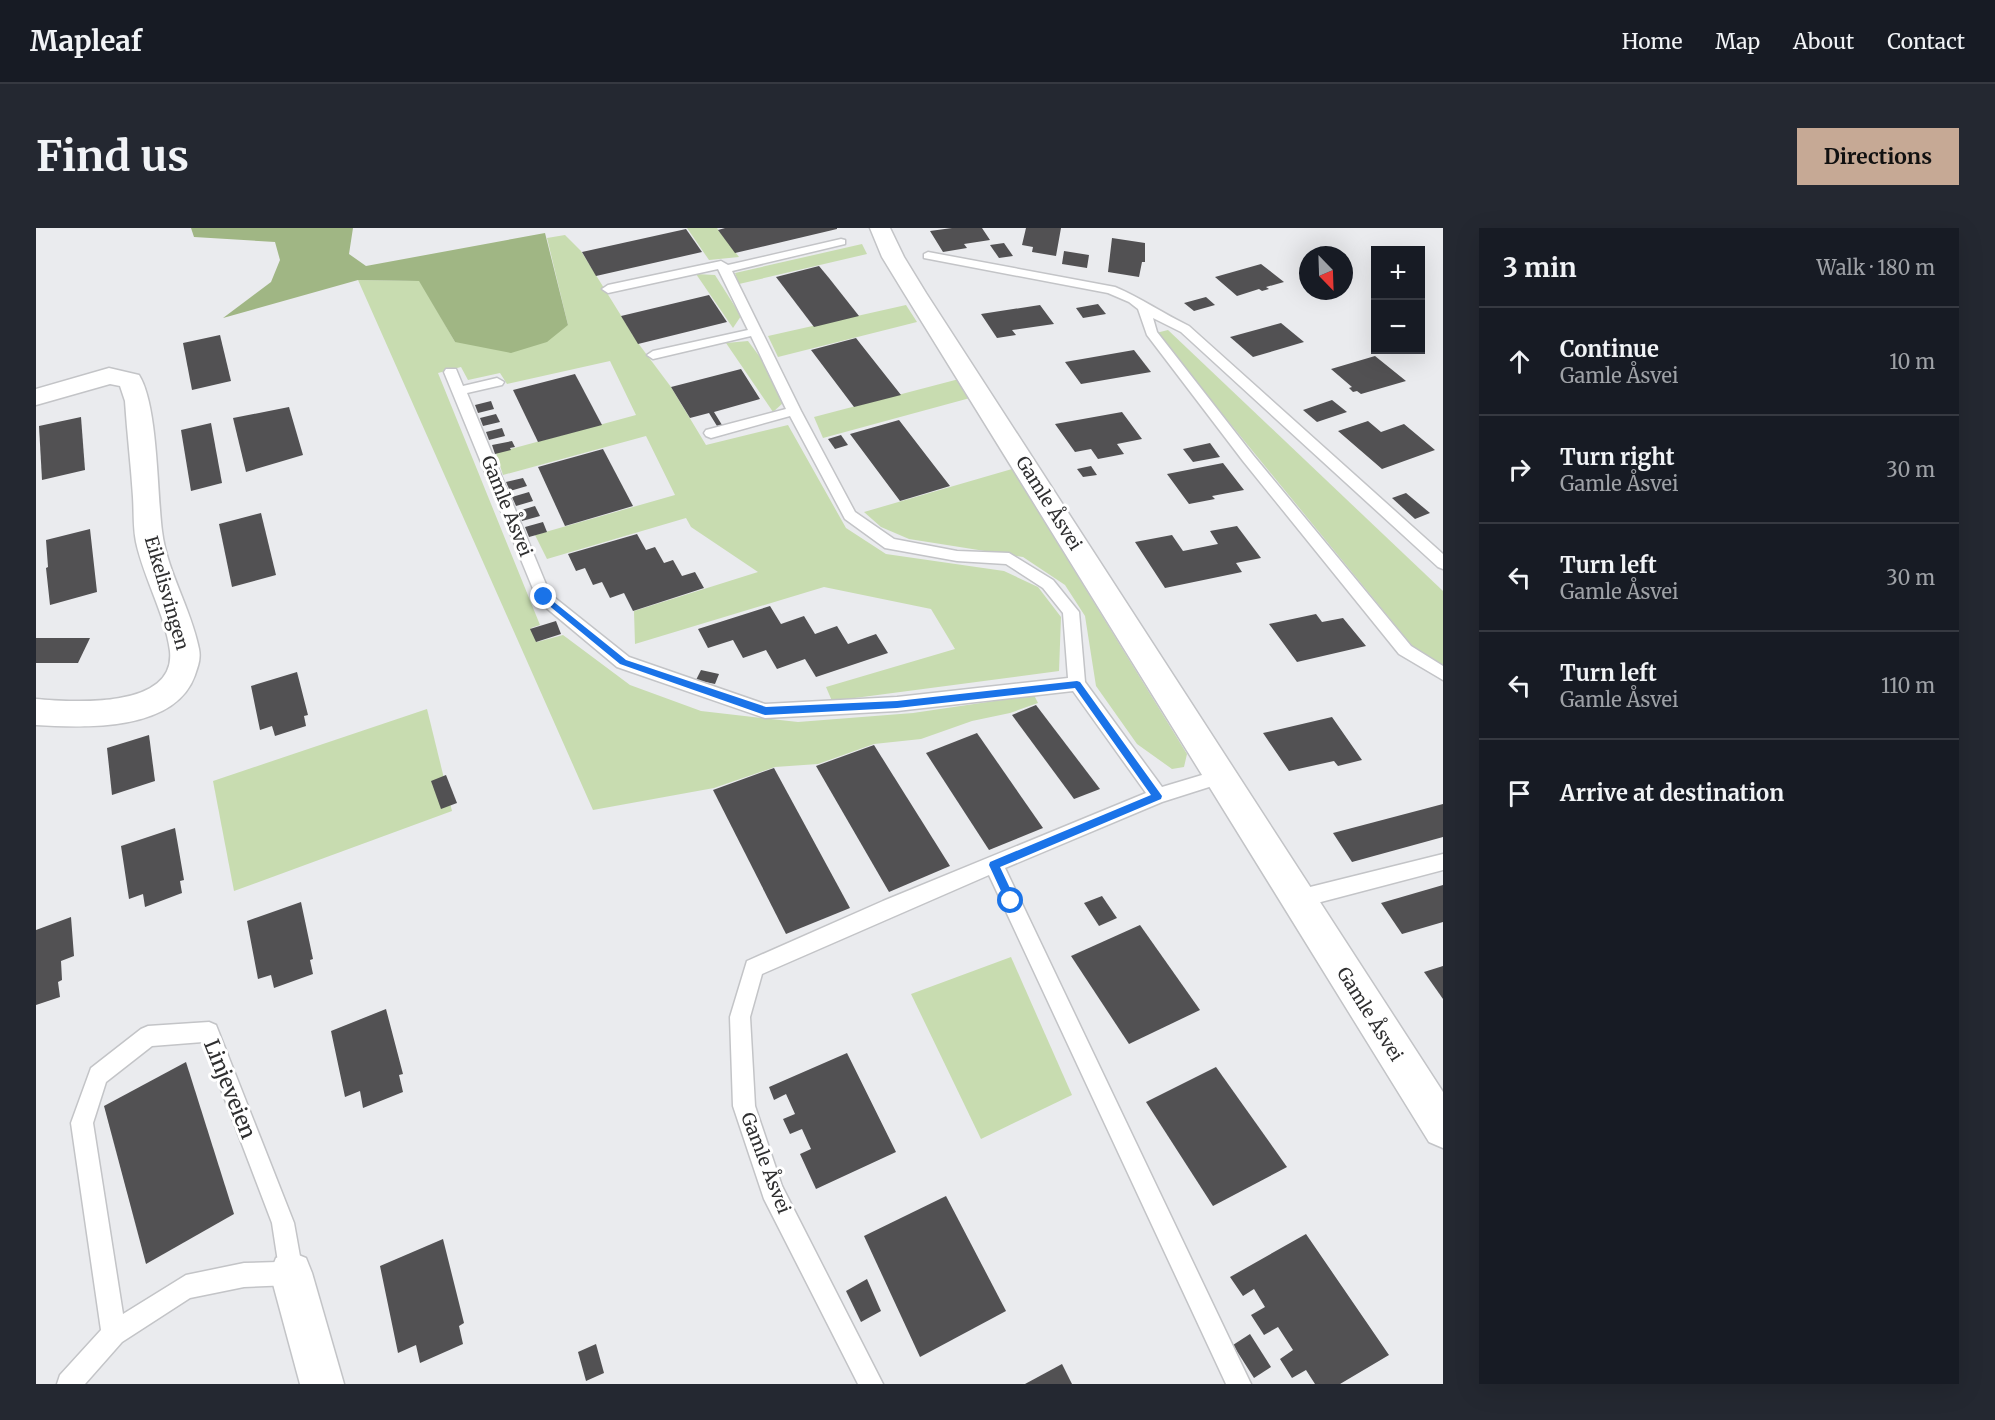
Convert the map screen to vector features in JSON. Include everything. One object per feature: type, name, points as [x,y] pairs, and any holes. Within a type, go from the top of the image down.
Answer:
[{"type":"street","name":"Gamle Åsvei","points":[[880,228],[893,257],[915,293],[1443,1128]]},
{"type":"street","name":"Eikelisvingen","points":[[36,397],[109,376],[130,380],[137,401],[150,541],[186,659],[178,678],[167,692],[152,702],[129,710],[70,714],[36,712]]},
{"type":"street","name":"Linjeveien","points":[[291,1273],[322,1384]]},
{"type":"lane","points":[[724,269],[841,242]]},
{"type":"lane","points":[[928,256],[1111,290],[1133,299],[1144,308],[1185,329],[1443,563]]},
{"type":"lane","points":[[608,289],[721,265],[794,411],[850,515],[890,544],[957,556],[1009,559],[1048,584],[1071,612],[1077,684],[1158,796]]},
{"type":"lane","points":[[1144,308],[1151,333],[1330,559],[1405,650],[1443,674]]},
{"type":"lane","points":[[653,355],[754,332]]},
{"type":"lane","name":"Gamle Åsvei","points":[[451,372],[544,597],[623,662],[765,711],[897,705],[1077,684]]},
{"type":"lane","points":[[459,391],[496,382]]},
{"type":"lane","points":[[711,433],[794,411]]},
{"type":"lane","name":"Gamle Åsvei","points":[[872,1384],[772,1191],[744,1106],[740,1017],[754,968],[890,907],[1158,796],[1222,776]]},
{"type":"lane","points":[[1298,899],[1443,862]]},
{"type":"lane","points":[[994,865],[1239,1384]]},
{"type":"lane","name":"Linjeveien","points":[[114,1334],[82,1123],[98,1075],[148,1036],[209,1032],[283,1223],[291,1273]]},
{"type":"lane","points":[[69,1384],[114,1334],[186,1287],[244,1275],[291,1273]]},
{"type":"green space","points":[[191,228],[353,228],[349,254],[366,266],[545,233],[568,325],[547,342],[511,353],[455,342],[419,281],[358,280],[223,318],[271,282],[280,260],[275,242],[194,237]]},
{"type":"green space","points":[[687,228],[717,228],[739,257],[709,260]]},
{"type":"green space","points":[[565,235],[581,251],[638,343],[671,387],[706,445],[788,425],[846,528],[886,554],[1004,571],[1038,587],[1061,617],[1059,671],[832,701],[826,687],[955,649],[931,609],[824,587],[635,644],[634,611],[758,572],[691,527],[686,518],[547,559],[535,535],[675,495],[646,436],[503,475],[496,453],[636,415],[610,361],[507,384],[500,373],[468,380],[461,367],[438,373],[540,625],[531,628],[537,642],[563,635],[630,685],[701,711],[798,722],[913,713],[1034,695],[1038,703],[1010,713],[972,721],[921,739],[874,744],[818,764],[775,767],[714,788],[593,810],[358,280],[420,281],[455,342],[568,325],[547,238]]},
{"type":"green space","points":[[862,244],[867,254],[739,284],[735,273]]},
{"type":"green space","points":[[696,274],[715,275],[741,316],[733,328]]},
{"type":"green space","points":[[906,305],[917,322],[778,357],[768,336]]},
{"type":"green space","points":[[1168,330],[1443,591],[1443,666],[1423,659],[1156,333]]},
{"type":"green space","points":[[748,341],[763,361],[783,403],[773,412],[726,343]]},
{"type":"green space","points":[[959,379],[970,398],[823,438],[814,417]]},
{"type":"green space","points":[[1012,469],[1187,754],[1184,767],[1172,769],[1137,744],[1096,686],[1085,616],[1065,585],[1023,557],[909,539],[881,527],[864,512]]},
{"type":"green space","points":[[427,709],[452,811],[234,891],[213,781]]},
{"type":"green space","points":[[1011,957],[1072,1095],[981,1139],[911,994]]},
{"type":"building","points":[[725,228],[837,229],[735,253],[718,230]]},
{"type":"building","points":[[982,228],[990,240],[964,244],[967,248],[943,252],[930,231]]},
{"type":"building","points":[[1026,228],[1061,228],[1056,256],[1032,252],[1033,247],[1022,245]]},
{"type":"building","points":[[686,229],[702,252],[596,276],[582,252]]},
{"type":"building","points":[[1112,238],[1145,243],[1145,262],[1142,262],[1139,277],[1108,272]]},
{"type":"building","points":[[1004,243],[1013,256],[999,258],[990,245]]},
{"type":"building","points":[[1064,251],[1089,255],[1087,268],[1062,264]]},
{"type":"building","points":[[1261,264],[1284,282],[1266,287],[1269,289],[1262,291],[1259,289],[1237,296],[1215,277]]},
{"type":"building","points":[[819,266],[859,316],[814,327],[776,277]]},
{"type":"building","points":[[709,295],[727,322],[638,344],[621,316]]},
{"type":"building","points":[[1206,297],[1215,305],[1194,311],[1184,303]]},
{"type":"building","points":[[1098,304],[1106,314],[1083,318],[1076,308]]},
{"type":"building","points":[[1040,305],[1054,324],[1012,330],[1016,335],[997,338],[981,314]]},
{"type":"building","points":[[1281,323],[1304,342],[1253,357],[1230,337]]},
{"type":"building","points":[[220,335],[231,381],[192,390],[183,343]]},
{"type":"building","points":[[856,338],[901,395],[854,407],[811,350]]},
{"type":"building","points":[[1134,350],[1151,372],[1081,384],[1065,362]]},
{"type":"building","points":[[1375,356],[1406,381],[1361,394],[1357,391],[1353,392],[1349,388],[1352,387],[1331,369]]},
{"type":"building","points":[[741,369],[760,399],[714,412],[722,425],[717,426],[709,413],[690,418],[671,387]]},
{"type":"building","points":[[575,374],[602,425],[538,442],[513,390]]},
{"type":"building","points":[[1332,400],[1347,412],[1317,422],[1303,410]]},
{"type":"building","points":[[491,401],[494,409],[478,413],[475,405]]},
{"type":"building","points":[[289,407],[303,455],[246,472],[233,418]]},
{"type":"building","points":[[1122,412],[1142,439],[1117,444],[1124,454],[1098,459],[1091,449],[1075,452],[1055,424]]},
{"type":"building","points":[[496,414],[500,422],[483,426],[480,418]]},
{"type":"building","points":[[81,417],[85,470],[42,480],[39,426]]},
{"type":"building","points":[[899,420],[950,486],[900,501],[850,434]]},
{"type":"building","points":[[1368,421],[1381,432],[1404,424],[1435,450],[1382,469],[1338,431]]},
{"type":"building","points":[[211,423],[222,483],[191,491],[181,430]]},
{"type":"building","points":[[502,428],[505,436],[489,440],[486,432]]},
{"type":"building","points":[[841,435],[848,445],[835,449],[828,439]]},
{"type":"building","points":[[512,441],[515,447],[495,454],[492,445]]},
{"type":"building","points":[[1210,443],[1220,457],[1193,462],[1183,449]]},
{"type":"building","points":[[603,449],[633,506],[565,526],[538,467]]},
{"type":"building","points":[[1223,463],[1244,490],[1212,496],[1215,499],[1189,504],[1167,474]]},
{"type":"building","points":[[1091,466],[1097,475],[1083,477],[1077,469]]},
{"type":"building","points":[[523,478],[527,486],[510,491],[506,482]]},
{"type":"building","points":[[529,492],[533,501],[516,506],[512,497]]},
{"type":"building","points":[[1406,493],[1430,513],[1415,519],[1392,498]]},
{"type":"building","points":[[535,506],[540,516],[522,521],[518,511]]},
{"type":"building","points":[[261,513],[276,575],[232,587],[219,524]]},
{"type":"building","points":[[543,522],[547,532],[529,537],[525,527]]},
{"type":"building","points":[[1237,526],[1261,558],[1236,563],[1242,572],[1165,588],[1135,542],[1172,535],[1183,551],[1218,544],[1210,531]]},
{"type":"building","points":[[90,529],[97,592],[50,605],[46,540]]},
{"type":"building","points":[[637,534],[646,550],[655,547],[664,563],[673,560],[682,576],[695,572],[704,588],[633,611],[624,593],[610,598],[602,582],[593,585],[585,568],[576,571],[568,554]]},
{"type":"building","points":[[770,606],[781,624],[804,616],[815,634],[837,626],[848,644],[876,634],[888,653],[816,677],[805,659],[777,669],[766,650],[743,658],[733,640],[708,648],[698,629]]},
{"type":"building","points":[[1316,614],[1322,622],[1343,618],[1366,646],[1297,662],[1269,624]]},
{"type":"building","points":[[556,621],[561,634],[536,642],[530,629]]},
{"type":"building","points":[[36,638],[90,638],[78,663],[36,663]]},
{"type":"building","points":[[701,670],[719,674],[715,684],[696,680]]},
{"type":"building","points":[[297,672],[308,715],[304,716],[306,726],[275,736],[272,726],[260,730],[251,686]]},
{"type":"building","points":[[1036,705],[1100,789],[1074,799],[1012,715]]},
{"type":"building","points":[[1332,717],[1362,760],[1338,766],[1334,761],[1289,771],[1263,733]]},
{"type":"building","points":[[977,733],[1043,828],[989,850],[926,753]]},
{"type":"building","points":[[149,735],[155,781],[112,795],[107,748]]},
{"type":"building","points":[[874,745],[950,866],[889,892],[816,766]]},
{"type":"building","points":[[774,768],[850,908],[786,934],[713,790]]},
{"type":"building","points":[[446,775],[457,803],[441,809],[431,781]]},
{"type":"building","points":[[1443,804],[1443,837],[1352,862],[1333,833]]},
{"type":"building","points":[[175,828],[184,880],[180,881],[182,893],[145,907],[143,894],[129,899],[121,846]]},
{"type":"building","points":[[1443,885],[1443,922],[1402,934],[1381,903]]},
{"type":"building","points":[[1102,896],[1117,918],[1099,926],[1084,903]]},
{"type":"building","points":[[301,902],[313,959],[310,960],[313,974],[274,988],[271,975],[258,979],[247,921]]},
{"type":"building","points":[[71,917],[74,956],[61,961],[62,980],[58,982],[60,997],[36,1005],[36,930]]},
{"type":"building","points":[[1140,925],[1200,1010],[1129,1044],[1071,956]]},
{"type":"building","points":[[1443,966],[1443,999],[1424,972]]},
{"type":"building","points":[[386,1009],[403,1074],[399,1075],[403,1092],[363,1108],[360,1091],[345,1097],[331,1031]]},
{"type":"building","points":[[847,1053],[896,1152],[816,1189],[800,1154],[811,1149],[802,1129],[790,1134],[783,1119],[795,1114],[786,1094],[774,1100],[769,1087]]},
{"type":"building","points":[[186,1062],[234,1214],[146,1264],[104,1106]]},
{"type":"building","points":[[1216,1067],[1287,1167],[1213,1206],[1146,1102]]},
{"type":"building","points":[[946,1196],[1006,1311],[920,1357],[864,1236]]},
{"type":"building","points":[[1306,1234],[1389,1355],[1340,1384],[1315,1384],[1306,1370],[1292,1378],[1280,1359],[1293,1350],[1278,1327],[1264,1335],[1251,1315],[1265,1307],[1254,1289],[1243,1296],[1230,1277]]},
{"type":"building","points":[[443,1239],[464,1323],[459,1326],[463,1344],[420,1363],[416,1345],[398,1353],[380,1266]]},
{"type":"building","points":[[867,1279],[881,1311],[861,1322],[846,1291]]},
{"type":"building","points":[[1250,1334],[1271,1367],[1254,1378],[1233,1345]]},
{"type":"building","points":[[596,1344],[604,1373],[586,1381],[578,1352]]},
{"type":"building","points":[[1062,1364],[1072,1384],[1025,1384]]},
{"type":"route","points":[[544,597],[623,662],[765,711],[897,705],[1077,684],[1158,796],[994,865],[1011,901]]}]
